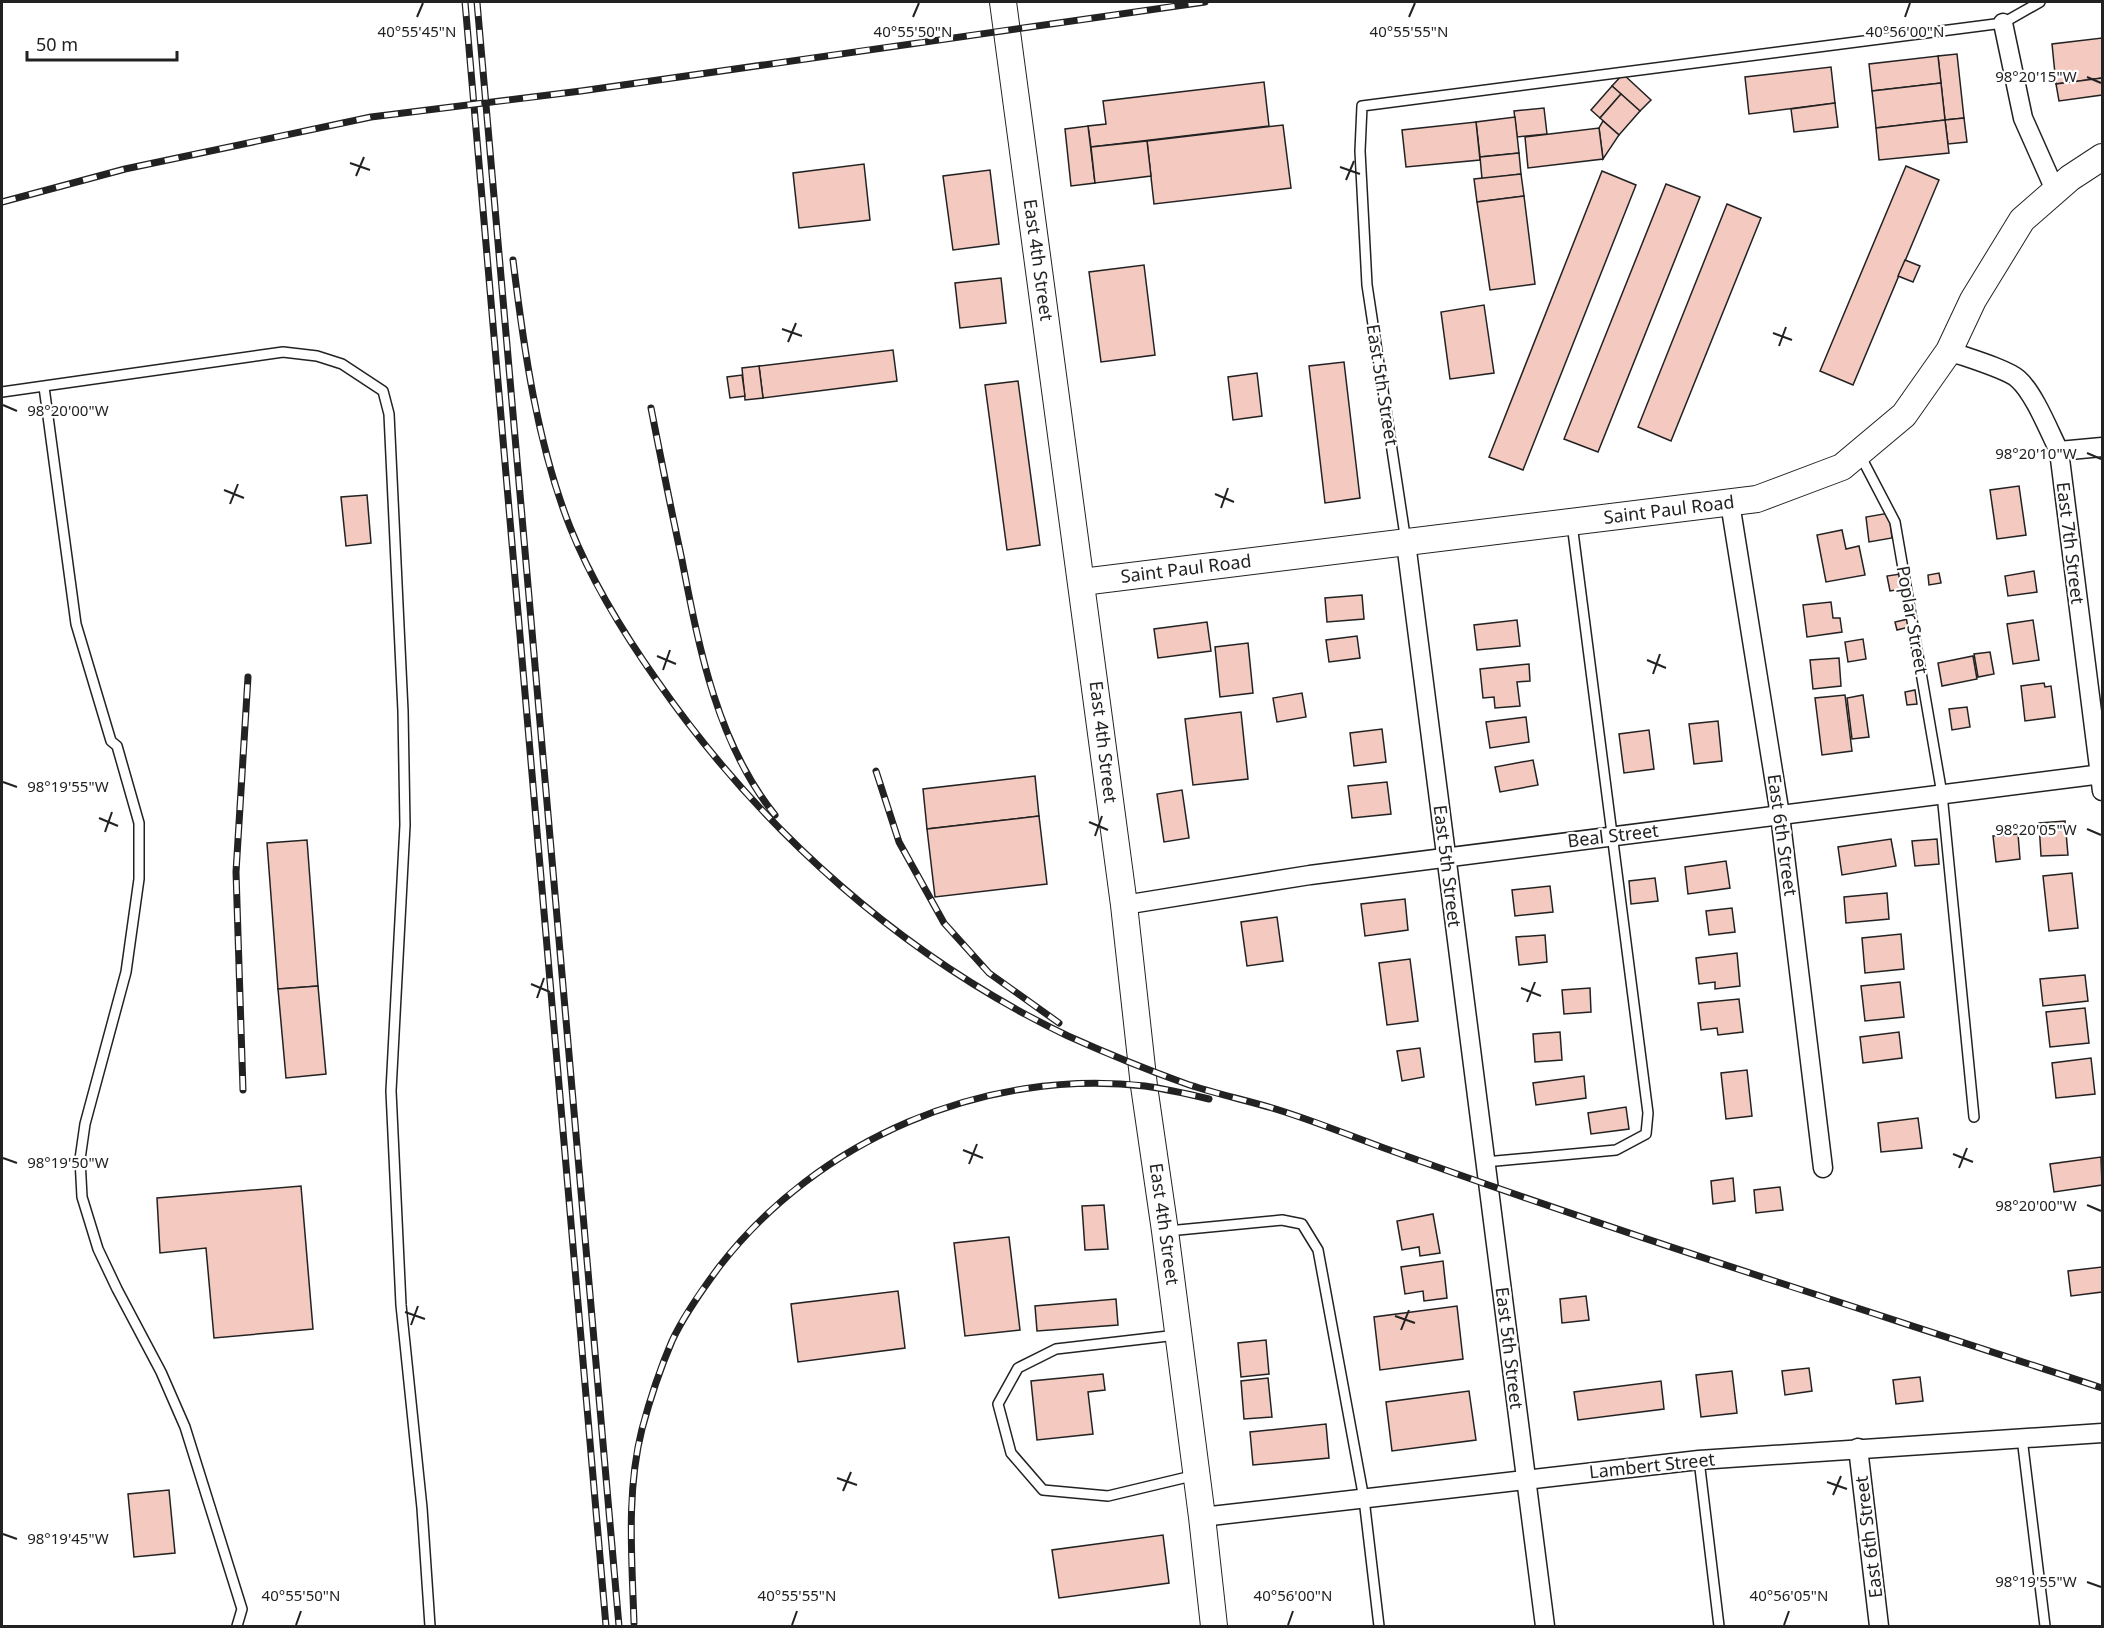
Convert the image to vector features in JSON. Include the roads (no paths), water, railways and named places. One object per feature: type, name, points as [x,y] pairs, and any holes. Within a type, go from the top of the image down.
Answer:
[{"type":"main road","name":"East 4th Street","points":[[1003,2],[1124,904],[1144,1086],[1166,1231],[1214,1626]]},
{"type":"main road","name":"Saint Paul Road","points":[[1082,582],[1757,499],[1842,467],[1904,415],[1949,351],[1974,300],[2022,220],[2070,178],[2103,157]]},
{"type":"street","points":[[2003,23],[2023,118],[2055,190]]},
{"type":"street","name":"East 7th Street","points":[[1949,351],[2017,378],[2038,408],[2058,451],[2102,779]]},
{"type":"street","points":[[2058,451],[2103,447]]},
{"type":"street","name":"East 6th Street","points":[[1730,503],[1780,815],[1823,1168]]},
{"type":"street","name":"East 5th Street","points":[[1406,543],[1545,1626]]},
{"type":"street","name":"Beal Street","points":[[1124,904],[1310,875],[1613,836],[1942,794],[2102,779]]},
{"type":"street","name":"Lambert Street","points":[[1202,1517],[1699,1460],[2103,1432]]},
{"type":"street","name":"East 6th Street","points":[[1858,1448],[1879,1626]]},
{"type":"lane","points":[[2003,23],[2040,2]]},
{"type":"lane","name":"East 5th Street","points":[[1406,543],[1367,285],[1360,151],[1362,106],[2003,23]]},
{"type":"lane","points":[[2,392],[284,352],[317,356],[342,364],[382,391],[389,414],[403,711],[405,825],[391,1103],[401,1305],[422,1508],[430,1626]]},
{"type":"lane","points":[[44,387],[76,624],[111,741],[117,746],[139,823],[139,879],[128,961],[85,1124],[80,1159],[82,1197],[98,1249],[161,1372],[186,1427],[242,1609],[237,1626]]},
{"type":"lane","name":"Poplar Street","points":[[1859,453],[1895,522],[1942,794],[1974,1117]]},
{"type":"lane","points":[[1485,1162],[1616,1150],[1646,1134],[1648,1113],[1572,522]]},
{"type":"lane","points":[[1166,1231],[1282,1221],[1302,1224],[1318,1250],[1364,1499],[1380,1626]]},
{"type":"lane","points":[[1179,1335],[1056,1348],[1018,1368],[998,1404],[1011,1453],[1042,1490],[1108,1496],[1197,1475]]},
{"type":"lane","points":[[2022,1438],[2045,1626]]},
{"type":"lane","points":[[1699,1460],[1719,1626]]},
{"type":"railway","points":[[465,2],[606,1626]]},
{"type":"railway","points":[[477,2],[619,1626]]},
{"type":"railway","points":[[2,202],[125,169],[371,117],[581,91],[1205,2]]},
{"type":"railway","points":[[513,260],[527,362],[540,429],[570,527],[599,588],[658,682],[699,737],[743,789],[790,839],[893,929],[949,968],[1007,1004],[1068,1036],[1126,1061],[1184,1083],[1285,1112],[1563,1211],[2102,1388]]},
{"type":"railway","points":[[651,408],[696,627],[713,694],[738,757],[755,787],[775,815]]},
{"type":"railway","points":[[243,1090],[236,872],[248,677]]},
{"type":"railway","points":[[876,771],[899,842],[944,923],[989,973],[1059,1023]]},
{"type":"railway","points":[[634,1623],[631,1550],[632,1501],[637,1453],[652,1395],[672,1341],[688,1312],[719,1267],[759,1222],[805,1182],[855,1149],[909,1122],[966,1102],[1024,1089],[1085,1083],[1145,1086],[1209,1099]]}]
